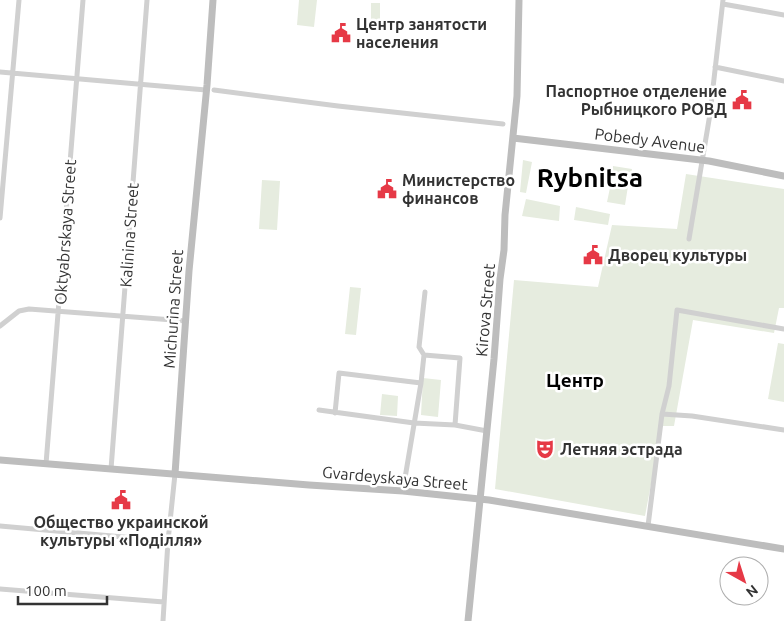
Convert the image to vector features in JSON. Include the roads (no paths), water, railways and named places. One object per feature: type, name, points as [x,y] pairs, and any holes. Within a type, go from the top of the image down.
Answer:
[{"type":"street","points":[[0,218],[19,0]]},
{"type":"street","name":"Oktyabrskaya Street","points":[[46,464],[83,0]]},
{"type":"street","name":"Kalinina Street","points":[[111,469],[147,0]]},
{"type":"street","name":"Michurina Street","points":[[163,621],[168,541],[176,474],[199,154],[210,90],[213,0]]},
{"type":"street","name":"Kirova Street","points":[[468,621],[481,499],[517,96],[519,0]]},
{"type":"street","points":[[689,239],[710,114],[723,2],[784,15]]},
{"type":"street","points":[[715,67],[784,82]]},
{"type":"street","points":[[0,72],[210,90],[503,124]]},
{"type":"street","name":"Pobedy Avenue","points":[[513,138],[702,160],[784,176]]},
{"type":"street","points":[[404,484],[421,383],[424,355],[419,347],[426,292]]},
{"type":"street","points":[[0,326],[19,311],[29,309],[186,321]]},
{"type":"street","points":[[648,526],[662,414],[669,386],[678,310],[784,329]]},
{"type":"street","points":[[424,355],[460,358],[455,426]]},
{"type":"street","points":[[335,413],[339,373],[421,383]]},
{"type":"street","points":[[320,410],[487,431]]},
{"type":"street","points":[[662,414],[692,416],[784,430]]},
{"type":"street","name":"Gvardeyskaya Street","points":[[0,460],[402,491],[481,499],[784,549]]},
{"type":"street","points":[[0,526],[168,541]]},
{"type":"street","points":[[0,589],[164,602]]},
{"type":"place","name":"Центр занятости населения","points":[[341,33]]},
{"type":"place","name":"Паспортное отделение Рыбницкого РОВД","points":[[742,100]]},
{"type":"place","name":"Министерство финансов","points":[[387,189]]},
{"type":"place","name":"Дворец культуры","points":[[593,255]]},
{"type":"place","name":"Летняя эстрада","points":[[545,449]]},
{"type":"place","name":"Общество украинской культуры «Поділля»","points":[[121,500]]},
{"type":"district","name":"Rybnitsa","points":[[590,177]]},
{"type":"district","name":"Центр","points":[[575,380]]}]
